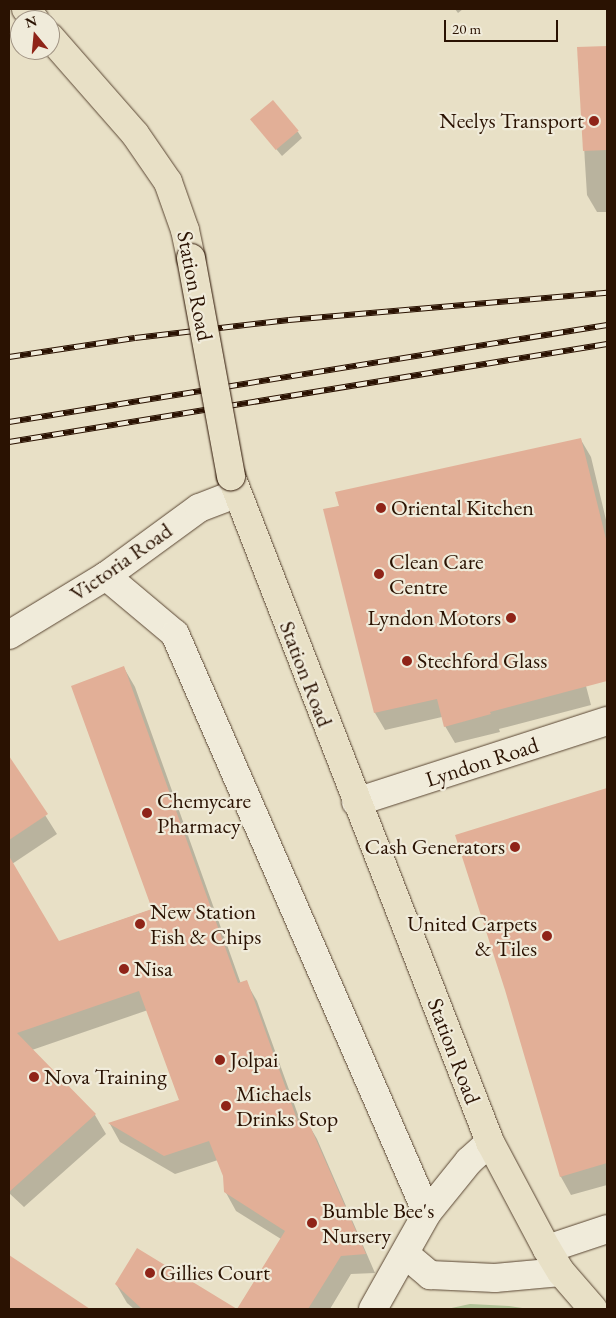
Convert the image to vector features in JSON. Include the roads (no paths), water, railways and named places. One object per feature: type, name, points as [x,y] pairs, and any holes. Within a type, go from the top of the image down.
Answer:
[{"type":"main road","name":"Station Road","points":[[60,48],[135,134],[168,182],[186,230],[233,485],[490,1142],[561,1272],[593,1309]]},
{"type":"street","name":"Victoria Road","points":[[9,635],[106,576],[233,485]]},
{"type":"street","points":[[106,576],[175,634],[427,1213]]},
{"type":"street","name":"Lyndon Road","points":[[356,802],[607,721]]},
{"type":"street","points":[[373,1309],[427,1213],[469,1161],[490,1142]]},
{"type":"street","points":[[547,1249],[607,1229]]},
{"type":"street","points":[[405,1254],[430,1275],[495,1278],[561,1272]]},
{"type":"railway","points":[[9,357],[135,338],[289,320],[607,293]]},
{"type":"railway","points":[[9,422],[607,325]]},
{"type":"railway","points":[[9,442],[607,344]]},
{"type":"place","name":"Neelys Transport","points":[[594,121]]},
{"type":"place","name":"Oriental Kitchen","points":[[381,508]]},
{"type":"place","name":"Clean Care Centre","points":[[379,574]]},
{"type":"place","name":"Lyndon Motors","points":[[511,618]]},
{"type":"place","name":"Stechford Glass","points":[[407,661]]},
{"type":"place","name":"Chemycare Pharmacy","points":[[147,813]]},
{"type":"place","name":"Cash Generators","points":[[515,847]]},
{"type":"place","name":"New Station Fish & Chips","points":[[140,924]]},
{"type":"place","name":"United Carpets & Tiles","points":[[547,936]]},
{"type":"place","name":"Nisa","points":[[124,969]]},
{"type":"place","name":"Jolpai","points":[[220,1060]]},
{"type":"place","name":"Nova Training","points":[[34,1077]]},
{"type":"place","name":"Michaels Drinks Stop","points":[[226,1106]]},
{"type":"place","name":"Bumble Bee's Nursery","points":[[312,1223]]},
{"type":"place","name":"Gillies Court","points":[[150,1273]]}]
